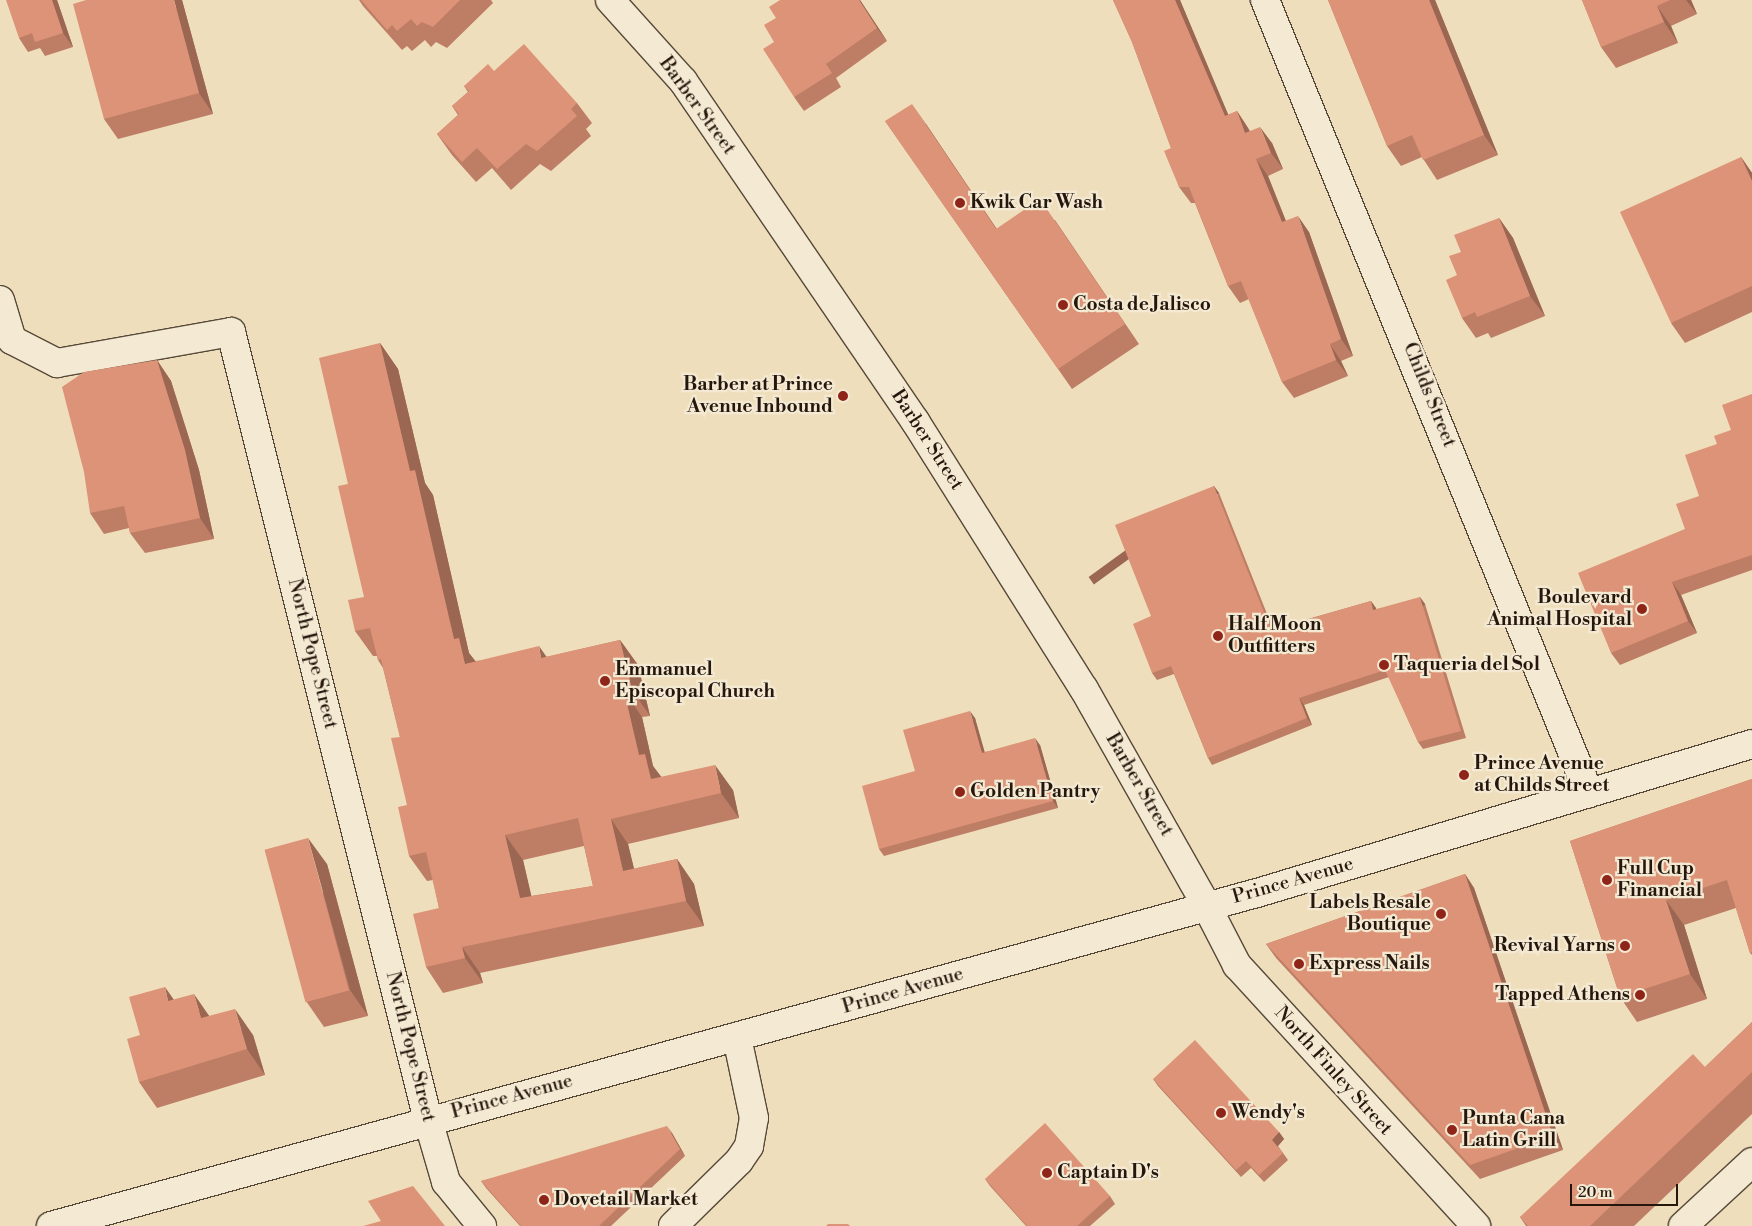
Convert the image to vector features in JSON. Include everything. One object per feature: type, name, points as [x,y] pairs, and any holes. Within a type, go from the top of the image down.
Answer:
[{"type":"street","name":"Barber Street","points":[[610,0],[683,81],[915,421],[1078,681],[1206,905]]},
{"type":"street","name":"Childs Street","points":[[1266,0],[1589,793]]},
{"type":"street","name":"North Pope Street","points":[[0,300],[12,340],[57,363],[231,332],[428,1120],[446,1182],[482,1226]]},
{"type":"street","name":"Prince Avenue","points":[[51,1226],[1206,905],[1752,744]]},
{"type":"street","name":"North Finley Street","points":[[1206,905],[1237,965],[1476,1226]]},
{"type":"street","points":[[673,1226],[739,1161],[749,1146],[754,1118],[737,1036]]},
{"type":"street","points":[[1683,1226],[1752,1162]]},
{"type":"building","points":[[6,0],[52,0],[63,33],[35,42],[32,33],[19,38]]},
{"type":"building","points":[[86,0],[174,0],[199,93],[104,119],[73,4]]},
{"type":"building","points":[[361,0],[460,0],[433,27],[422,22],[417,26],[411,19],[397,31],[392,25],[387,30]]},
{"type":"building","points":[[780,0],[859,0],[877,28],[826,64],[832,73],[794,97],[763,49],[774,42],[764,25],[776,18],[769,7]]},
{"type":"building","points":[[1113,0],[1175,0],[1225,116],[1237,111],[1245,133],[1260,127],[1271,153],[1256,159],[1282,222],[1298,216],[1341,339],[1330,344],[1336,360],[1282,382],[1241,281],[1228,286],[1189,187],[1179,187],[1164,151],[1171,148],[1132,42]]},
{"type":"building","points":[[1328,0],[1429,0],[1484,135],[1423,160],[1412,135],[1387,146]]},
{"type":"building","points":[[1582,0],[1670,0],[1657,6],[1664,22],[1601,47]]},
{"type":"building","points":[[524,44],[577,103],[571,109],[577,116],[537,151],[526,144],[497,169],[477,148],[462,162],[437,134],[459,114],[452,106],[469,91],[464,86],[488,64],[494,71]]},
{"type":"building","points":[[912,104],[996,229],[1040,199],[1125,324],[1058,369],[885,121]]},
{"type":"building","points":[[1741,157],[1752,181],[1752,286],[1671,323],[1620,212]]},
{"type":"building","points":[[1499,218],[1530,296],[1477,317],[1475,312],[1462,318],[1446,280],[1457,275],[1449,256],[1461,252],[1454,235]]},
{"type":"building","name":"Emmanuel Episcopal Church","points":[[380,343],[410,471],[415,470],[454,639],[459,638],[465,664],[539,646],[541,658],[620,640],[632,690],[624,691],[639,755],[645,754],[651,779],[715,765],[721,793],[611,819],[623,871],[677,859],[686,901],[462,947],[465,958],[426,967],[413,914],[439,908],[426,852],[409,856],[398,807],[407,805],[391,738],[400,737],[381,659],[378,660],[370,628],[355,631],[348,600],[364,597],[338,486],[348,484],[319,358]],"holes":[[[578,818],[593,886],[520,898],[505,835]]]},
{"type":"building","points":[[157,360],[185,450],[200,518],[130,533],[124,506],[90,513],[84,472],[62,387],[84,372]]},
{"type":"building","points":[[1752,394],[1752,555],[1672,582],[1688,621],[1611,653],[1578,573],[1685,529],[1676,504],[1699,496],[1685,455],[1717,444],[1714,436],[1731,430],[1722,405]]},
{"type":"building","name":"Half Moon Outfitters","points":[[1214,486],[1271,630],[1371,601],[1373,610],[1420,597],[1461,731],[1418,742],[1385,670],[1299,698],[1307,718],[1208,758],[1171,666],[1152,673],[1133,624],[1151,616],[1115,525]]},
{"type":"building","points":[[970,711],[982,753],[1035,738],[1053,801],[879,849],[862,786],[915,771],[903,730]]},
{"type":"building","points":[[1752,779],[1752,952],[1750,953],[1727,880],[1666,900],[1690,974],[1620,997],[1570,841]]},
{"type":"building","points":[[308,838],[349,991],[305,1002],[265,850]]},
{"type":"building","points":[[1465,874],[1553,1136],[1470,1165],[1266,944]]},
{"type":"building","points":[[165,987],[168,1001],[194,994],[201,1018],[235,1009],[247,1049],[139,1082],[127,1039],[140,1035],[129,997]]},
{"type":"building","points":[[1752,1022],[1752,1072],[1590,1226],[1528,1226],[1520,1217],[1693,1054],[1705,1067]]},
{"type":"building","name":"Wendy's","points":[[1195,1040],[1279,1132],[1272,1140],[1283,1153],[1259,1175],[1246,1161],[1236,1170],[1153,1079]]},
{"type":"building","name":"Captain D's","points":[[1045,1123],[1110,1196],[1077,1226],[1027,1226],[985,1179]]},
{"type":"building","points":[[667,1126],[680,1149],[599,1226],[521,1226],[481,1181]]},
{"type":"building","points":[[413,1186],[445,1226],[363,1226],[381,1221],[368,1201]]},
{"type":"building","points":[[828,1224],[848,1224],[850,1226],[826,1226]]},
{"type":"place","name":"Kwik Car Wash","points":[[960,203]]},
{"type":"place","name":"Costa de Jalisco","points":[[1063,305]]},
{"type":"place","name":"Barber at Prince Avenue Inbound","points":[[843,396]]},
{"type":"place","name":"Boulevard Animal Hospital","points":[[1642,609]]},
{"type":"place","name":"Half Moon Outfitters","points":[[1218,636]]},
{"type":"place","name":"Taqueria del Sol","points":[[1384,665]]},
{"type":"place","name":"Emmanuel Episcopal Church","points":[[605,681]]},
{"type":"place","name":"Prince Avenue at Childs Street","points":[[1464,775]]},
{"type":"place","name":"Golden Pantry","points":[[960,792]]},
{"type":"place","name":"Full Cup Financial","points":[[1607,880]]},
{"type":"place","name":"Labels Resale Boutique","points":[[1441,914]]},
{"type":"place","name":"Revival Yarns","points":[[1625,946]]},
{"type":"place","name":"Express Nails","points":[[1299,964]]},
{"type":"place","name":"Tapped Athens","points":[[1640,995]]},
{"type":"place","name":"Wendy's","points":[[1221,1113]]},
{"type":"place","name":"Punta Cana Latin Grill","points":[[1452,1130]]},
{"type":"place","name":"Captain D's","points":[[1047,1173]]},
{"type":"place","name":"Dovetail Market","points":[[544,1200]]}]
